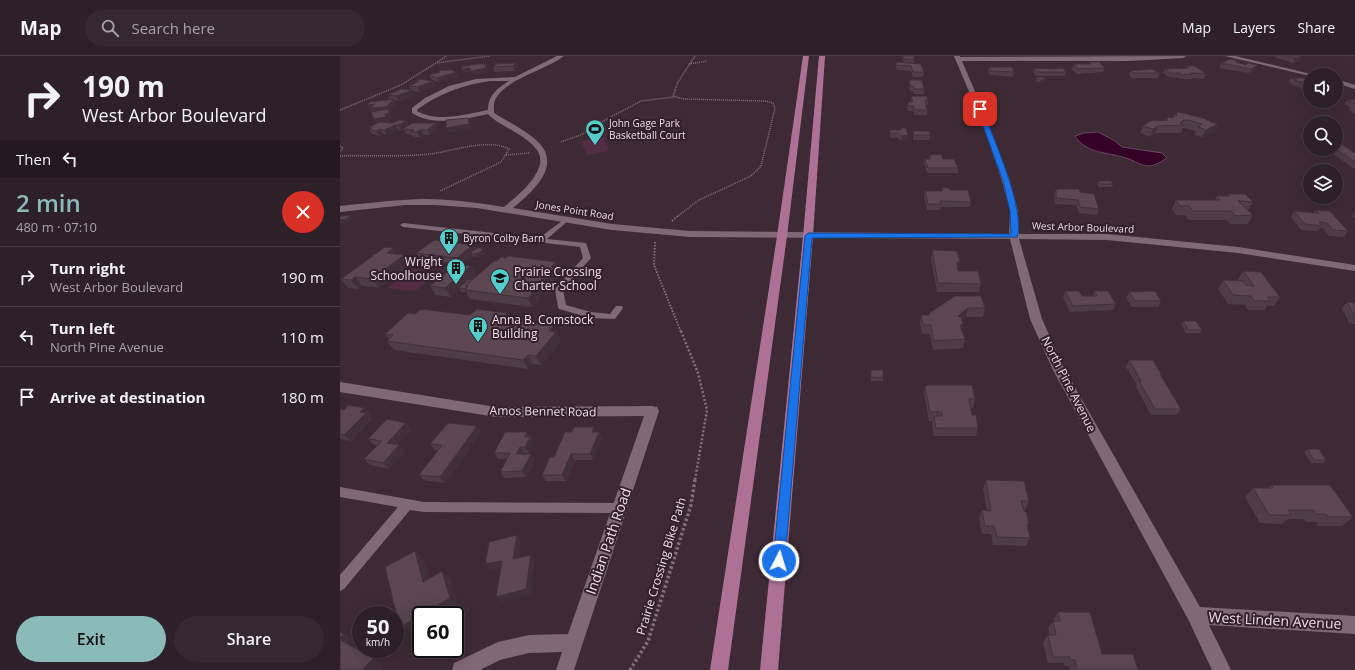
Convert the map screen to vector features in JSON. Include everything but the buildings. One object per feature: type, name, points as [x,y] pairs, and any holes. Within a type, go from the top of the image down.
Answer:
[{"type":"main road","points":[[718,670],[782,236],[806,56]]},
{"type":"main road","points":[[769,670],[808,236],[822,56]]},
{"type":"street","points":[[506,210],[529,191],[542,170],[544,159],[542,151],[535,143],[491,114],[493,98],[508,85],[561,56]]},
{"type":"street","points":[[957,57],[1130,59],[1183,56]]},
{"type":"street","points":[[1228,56],[1303,73]]},
{"type":"street","name":"North Pine Avenue","points":[[957,57],[985,122],[1006,181],[1014,211],[1014,236],[1036,319],[1058,368],[1195,615],[1222,670]]},
{"type":"street","points":[[491,111],[435,118],[417,116],[414,112],[414,108],[422,102],[467,82],[486,79],[518,79]]},
{"type":"street","points":[[1343,83],[1355,87]]},
{"type":"street","name":"Jones Point Road","points":[[340,209],[426,202],[477,205],[566,220],[661,232],[808,236]]},
{"type":"street","name":"West Arbor Boulevard","points":[[808,236],[1107,237],[1171,242],[1238,250],[1355,268]]},
{"type":"street","name":"Amos Bennet Road","points":[[340,387],[496,412],[652,411]]},
{"type":"street","name":"Indian Path Road","points":[[565,670],[652,411]]},
{"type":"street","name":"West Linden Avenue","points":[[1195,615],[1355,624]]},
{"type":"street","points":[[461,670],[498,651],[529,644],[574,643]]},
{"type":"lane","points":[[541,240],[566,220]]},
{"type":"lane","points":[[403,224],[583,245],[587,258],[559,289],[562,307],[591,315],[612,317],[619,308]]},
{"type":"lane","points":[[340,492],[424,507],[619,508]]},
{"type":"lane","points":[[340,585],[408,504]]},
{"type":"path","points":[[340,110],[401,85],[447,56]]},
{"type":"path","points":[[436,63],[490,56]]},
{"type":"path","points":[[561,142],[583,134],[592,127],[641,101],[675,97],[673,96],[678,82],[694,56]]},
{"type":"path","points":[[689,64],[707,61]]},
{"type":"path","name":"Prairie Crossing Bike Path","points":[[630,670],[648,641],[691,505],[707,410],[698,373],[654,265],[654,243],[668,224],[699,200],[751,176],[761,166],[775,108],[774,103],[765,101],[684,99],[675,97]]},
{"type":"path","points":[[340,156],[429,154],[484,145],[501,145],[509,149],[501,162],[438,192],[426,202]]},
{"type":"path","points":[[340,146],[343,148],[340,152]]},
{"type":"path","points":[[506,155],[542,151]]},
{"type":"shaded area","points":[[1098,132],[1115,141],[1122,147],[1162,153],[1167,158],[1154,165],[1143,165],[1126,158],[1098,152],[1085,146],[1075,136],[1084,133]]},
{"type":"shaded area","name":"John Gage Park Basketball Court","points":[[604,137],[609,151],[587,155],[581,141]]},
{"type":"shaded area","points":[[411,269],[438,273],[415,291],[387,288]]},
{"type":"place","name":"John Gage Park Basketball Court","points":[[595,146]]},
{"type":"place","name":"Byron Colby Barn","points":[[449,255]]},
{"type":"place","name":"Wright Schoolhouse","points":[[456,285]]},
{"type":"place","name":"Prairie Crossing Charter School","points":[[500,295]]},
{"type":"place","name":"Anna B. Comstock Building","points":[[478,343]]},
{"type":"route","points":[[779,561],[808,236],[1014,236],[1014,211],[1006,181],[980,109]]}]
